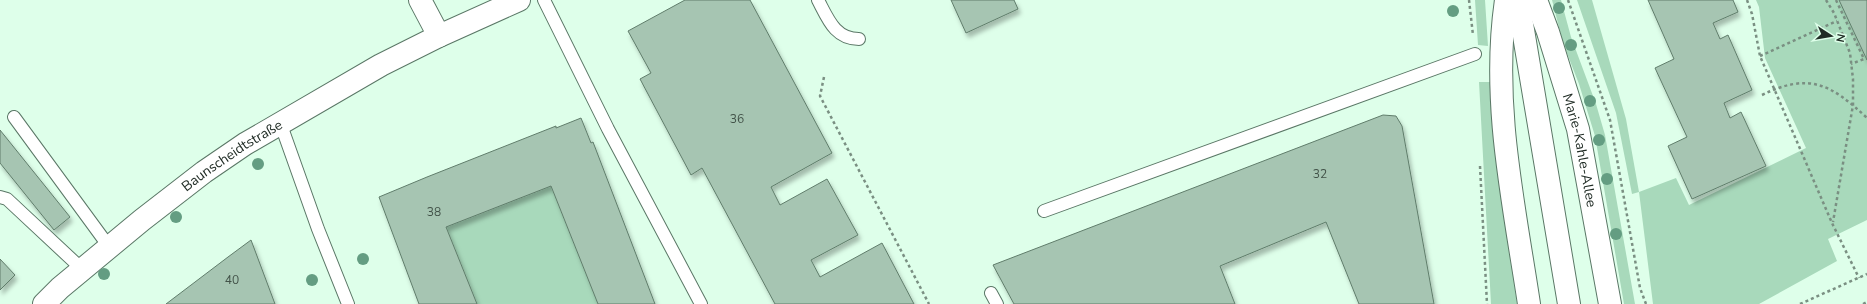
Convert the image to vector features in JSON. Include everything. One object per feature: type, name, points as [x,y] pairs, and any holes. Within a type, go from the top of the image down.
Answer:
[{"type":"street","points":[[420,0],[439,36]]},
{"type":"street","name":"Baunscheidtstraße","points":[[44,304],[60,288],[142,220],[204,172],[245,144],[281,125],[337,90],[439,36],[518,0]]},
{"type":"street","points":[[1506,0],[1501,42],[1502,112],[1509,172],[1529,304]]},
{"type":"street","points":[[1518,0],[1569,304]]},
{"type":"street","name":"Marie-Kahle-Allee","points":[[1536,0],[1552,45],[1578,129],[1610,304]]},
{"type":"lane","points":[[544,0],[608,128],[701,304]]},
{"type":"lane","points":[[818,0],[831,26],[849,39],[859,39]]},
{"type":"lane","points":[[1044,211],[1474,54]]},
{"type":"lane","points":[[14,117],[110,248]]},
{"type":"lane","points":[[281,125],[318,229],[348,304]]},
{"type":"lane","points":[[0,197],[8,199],[83,270]]},
{"type":"lane","points":[[991,293],[997,304]]},
{"type":"path","points":[[1568,0],[1610,120],[1640,288],[1646,304]]},
{"type":"path","points":[[1747,0],[1752,14],[1760,56],[1832,224],[1859,278]]},
{"type":"path","points":[[1826,0],[1837,21],[1850,53],[1853,105],[1832,224]]},
{"type":"path","points":[[1836,0],[1864,59],[1851,64]]},
{"type":"path","points":[[1760,56],[1837,21]]},
{"type":"path","points":[[824,77],[820,96],[928,304]]},
{"type":"path","points":[[1762,95],[1784,85],[1798,83],[1830,88],[1843,96],[1867,118]]},
{"type":"path","points":[[1800,304],[1867,274]]},
{"type":"path","points":[[1863,304],[1867,302]]},
{"type":"green space","points":[[1475,0],[1485,0],[1488,46],[1478,45]]},
{"type":"green space","points":[[1552,0],[1561,0],[1571,37],[1596,104],[1605,135],[1635,304],[1624,304],[1595,136],[1579,84],[1563,43]]},
{"type":"green space","points":[[1577,0],[1592,0],[1626,119],[1639,192],[1632,194],[1616,113]]},
{"type":"green space","points":[[1756,0],[1839,0],[1867,60],[1867,220],[1828,239],[1837,261],[1759,304],[1653,304],[1639,192],[1676,178],[1689,205],[1806,148],[1765,58],[1759,7]]},
{"type":"green space","points":[[1479,82],[1490,82],[1493,122],[1517,304],[1491,304]]},
{"type":"green space","points":[[551,186],[598,304],[477,304],[446,227]]},
{"type":"building","points":[[685,0],[750,0],[832,153],[771,187],[780,205],[827,179],[858,235],[811,260],[820,277],[882,243],[914,304],[775,304],[702,168],[691,175],[640,79],[651,73],[628,31]]},
{"type":"building","points":[[951,0],[1014,0],[1018,9],[966,33]]},
{"type":"building","points":[[1648,0],[1733,0],[1738,12],[1713,23],[1720,39],[1728,35],[1752,90],[1724,103],[1730,118],[1741,112],[1766,166],[1692,199],[1668,146],[1687,137],[1655,68],[1674,59]]},
{"type":"building","points":[[1839,0],[1867,0],[1867,60]]},
{"type":"building","points":[[1383,115],[1396,116],[1402,126],[1434,304],[1359,304],[1326,222],[1220,266],[1235,304],[1014,304],[993,265]]},
{"type":"building","points":[[581,118],[591,143],[593,142],[655,304],[598,304],[551,186],[446,227],[477,304],[419,304],[379,197],[556,126],[556,128]]},
{"type":"building","points":[[0,130],[70,217],[54,230],[0,163]]},
{"type":"building","points":[[251,240],[275,304],[166,304],[228,257]]},
{"type":"building","points":[[0,259],[15,275],[0,290]]}]
